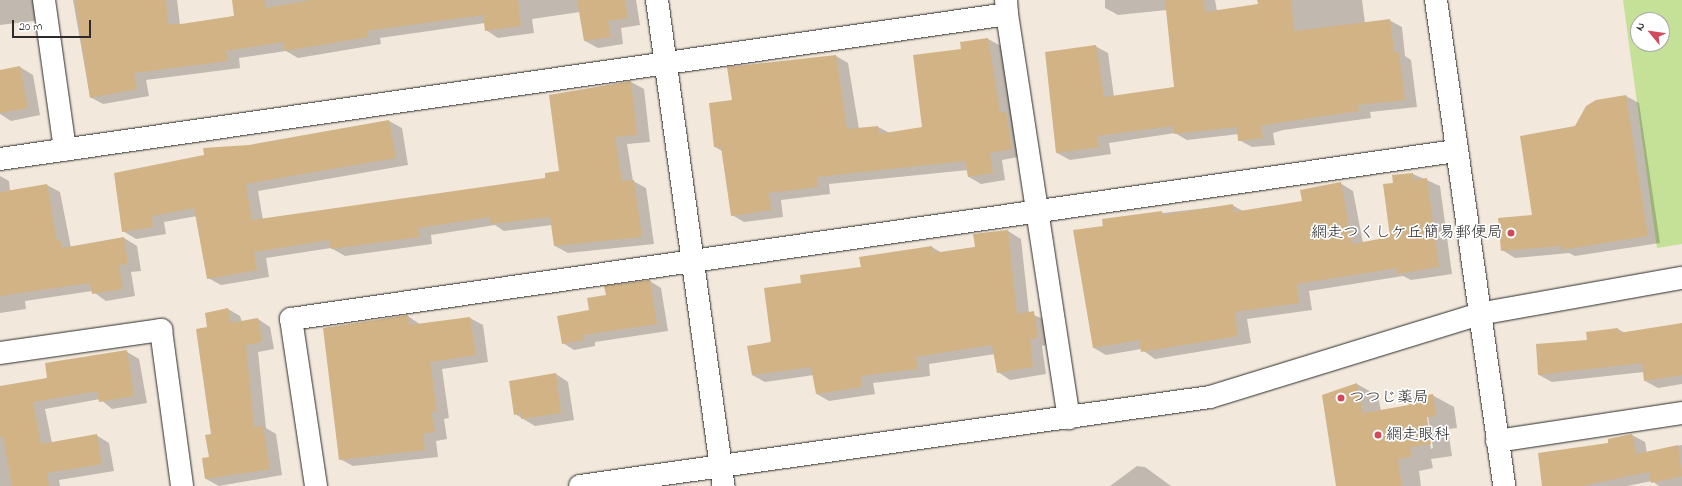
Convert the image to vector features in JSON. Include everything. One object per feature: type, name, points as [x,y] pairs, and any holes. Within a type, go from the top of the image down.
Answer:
[{"type":"street","points":[[44,0],[65,150]]},
{"type":"street","points":[[657,0],[692,263],[723,476]]},
{"type":"street","points":[[1436,0],[1455,151],[1504,486]]},
{"type":"street","points":[[0,159],[666,65],[1007,7],[1036,213],[1068,418]]},
{"type":"street","points":[[316,486],[291,319],[692,263],[1455,151]]},
{"type":"street","points":[[580,486],[723,476],[1068,418],[1210,397],[1479,314],[1682,278]]},
{"type":"street","points":[[0,353],[161,330],[182,486]]},
{"type":"street","points":[[1497,441],[1682,413]]},
{"type":"green space","points":[[1623,0],[1682,0],[1682,244],[1657,248],[1630,52],[1670,52],[1670,12],[1630,12],[1630,51]]},
{"type":"building","points":[[75,0],[166,0],[168,24],[181,24],[234,16],[232,0],[265,0],[266,8],[311,0],[518,0],[521,26],[485,31],[483,15],[367,31],[368,37],[285,51],[283,42],[226,51],[228,61],[134,73],[137,89],[90,98]]},
{"type":"building","points":[[577,0],[625,0],[628,18],[608,21],[611,37],[584,41]]},
{"type":"building","points":[[1165,0],[1204,0],[1205,12],[1258,4],[1257,0],[1291,0],[1294,31],[1390,19],[1394,52],[1399,52],[1405,100],[1358,105],[1359,111],[1261,126],[1263,138],[1238,141],[1237,127],[1174,134],[1173,126],[1097,136],[1099,147],[1056,153],[1045,52],[1096,45],[1104,97],[1174,87]]},
{"type":"building","points":[[988,38],[1000,112],[1006,112],[1012,149],[990,153],[993,173],[968,177],[965,161],[817,177],[818,187],[768,193],[771,210],[731,216],[721,147],[714,147],[709,103],[732,100],[727,67],[836,55],[847,129],[878,126],[879,134],[922,127],[913,55],[961,49],[960,42]]},
{"type":"building","points":[[20,66],[28,108],[0,113],[0,70]]},
{"type":"building","points":[[631,81],[637,135],[615,137],[622,181],[634,180],[642,237],[554,246],[550,217],[491,224],[490,217],[418,228],[420,237],[331,249],[329,240],[254,252],[257,270],[207,279],[194,208],[152,216],[153,227],[122,232],[114,173],[204,155],[203,148],[249,145],[389,120],[396,158],[246,184],[252,220],[545,178],[545,173],[559,171],[549,95]]},
{"type":"building","points":[[1626,95],[1648,236],[1561,250],[1561,246],[1501,251],[1498,218],[1532,215],[1520,136],[1575,126],[1586,106],[1596,100]]},
{"type":"building","points":[[1413,173],[1414,180],[1427,178],[1439,267],[1397,274],[1396,268],[1297,284],[1299,303],[1235,312],[1238,336],[1141,352],[1139,340],[1093,348],[1073,230],[1103,226],[1102,219],[1162,211],[1163,215],[1233,204],[1234,212],[1302,201],[1300,190],[1341,182],[1352,244],[1390,237],[1383,184],[1393,183],[1392,175]]},
{"type":"building","points":[[47,184],[57,241],[61,241],[62,248],[124,237],[128,264],[119,265],[123,289],[92,294],[90,283],[0,296],[0,192]]},
{"type":"building","points":[[1008,230],[1017,314],[1034,311],[1038,338],[1030,339],[1033,367],[997,373],[992,345],[916,357],[918,369],[861,376],[862,387],[816,394],[811,367],[752,375],[747,346],[771,342],[764,288],[801,283],[800,275],[861,267],[859,257],[932,246],[933,253],[975,247],[973,234]]},
{"type":"building","points":[[650,280],[657,324],[584,335],[584,340],[562,344],[557,316],[589,310],[587,298],[606,295],[604,286]]},
{"type":"building","points":[[228,308],[231,323],[258,318],[262,342],[246,345],[254,427],[263,426],[270,469],[205,479],[202,458],[209,457],[205,435],[211,434],[196,329],[207,327],[205,313]]},
{"type":"building","points":[[408,315],[409,325],[470,317],[476,355],[430,362],[437,411],[431,412],[435,432],[423,434],[425,450],[339,460],[323,328]]},
{"type":"building","points":[[1682,323],[1682,375],[1644,381],[1642,363],[1538,375],[1536,344],[1587,340],[1586,332],[1618,328],[1619,333]]},
{"type":"building","points":[[127,350],[134,396],[99,402],[97,391],[33,402],[41,444],[97,434],[102,464],[47,473],[49,486],[12,486],[3,437],[0,437],[0,386],[47,378],[45,363]]},
{"type":"building","points":[[556,373],[561,413],[521,419],[521,413],[514,415],[509,381]]},
{"type":"building","name":"網走眼科","points":[[1357,383],[1363,413],[1409,405],[1407,398],[1433,394],[1436,416],[1427,417],[1431,444],[1410,447],[1412,457],[1398,459],[1402,486],[1336,486],[1322,395]]},
{"type":"building","points":[[1632,434],[1636,454],[1678,445],[1682,476],[1651,483],[1649,472],[1581,486],[1542,486],[1538,453],[1608,443],[1608,439]]},
{"type":"place","name":"網走つくしケ丘簡易郵便局","points":[[1511,233]]},
{"type":"place","name":"つつじ薬局","points":[[1341,398]]},
{"type":"place","name":"網走眼科","points":[[1378,435]]}]
